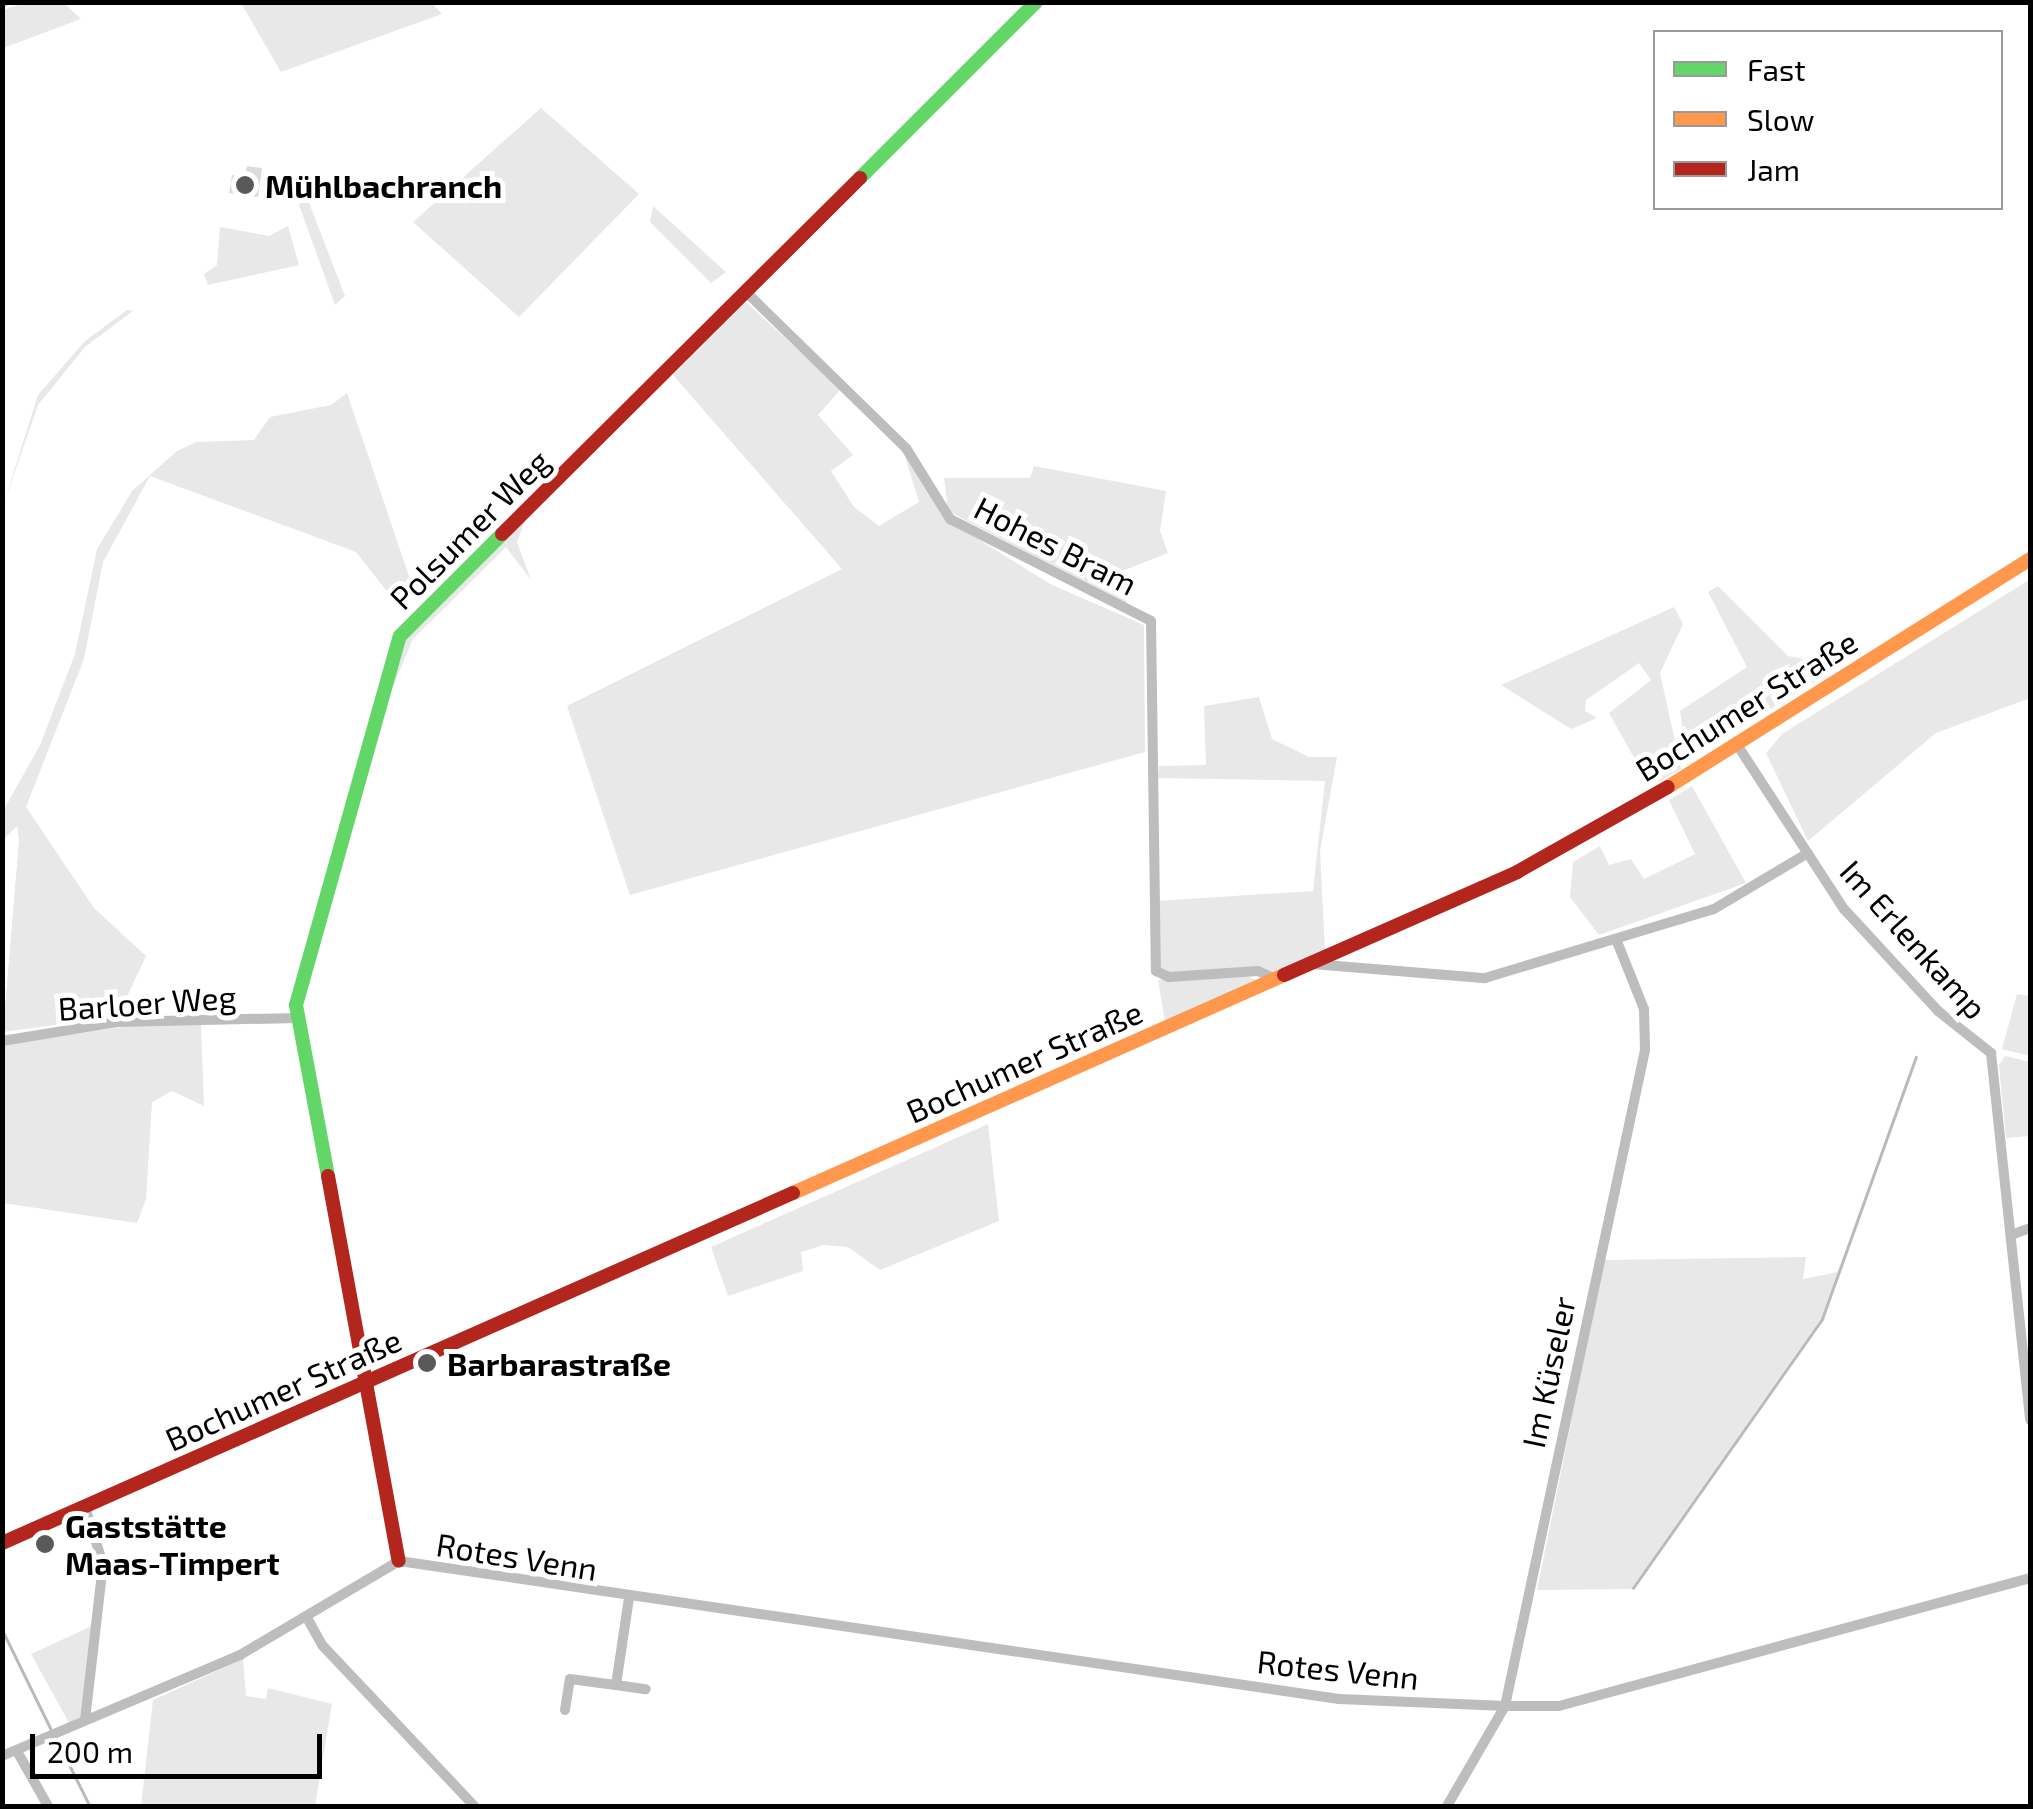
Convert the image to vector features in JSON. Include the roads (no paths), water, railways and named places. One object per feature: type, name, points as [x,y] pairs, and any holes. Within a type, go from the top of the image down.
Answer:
[{"type":"main road","name":"Polsumer Weg","points":[[365,1384],[297,1018],[400,636],[1036,2]]},
{"type":"main road","name":"Bochumer Straße","points":[[5,1542],[1517,872],[1736,743],[2030,558]]},
{"type":"main road","points":[[365,1384],[398,1561]]},
{"type":"street","name":"Hohes Bram","points":[[746,292],[906,448],[950,519],[1151,621],[1156,971],[1169,977],[1258,971],[1276,980]]},
{"type":"street","name":"Im Erlenkamp","points":[[1736,743],[1844,909],[1938,1011],[1991,1052],[2030,1420]]},
{"type":"street","points":[[1312,964],[1484,978],[1714,909],[1808,852]]},
{"type":"street","name":"Im Küseler","points":[[1447,1806],[1504,1706],[1646,1050],[1644,1009],[1616,939]]},
{"type":"street","name":"Barloer Weg","points":[[2,1041],[118,1022],[297,1018]]},
{"type":"street","points":[[2011,1236],[2030,1228]]},
{"type":"street","points":[[84,1720],[102,1564],[85,1506]]},
{"type":"street","points":[[2,1756],[42,1743],[70,1726],[240,1655],[398,1561]]},
{"type":"street","name":"Rotes Venn","points":[[398,1561],[629,1598],[1338,1699],[1504,1706],[1558,1706],[2030,1578]]},
{"type":"street","name":"Rotes Venn","points":[[616,1685],[629,1598]]},
{"type":"street","points":[[306,1616],[322,1645],[474,1806]]},
{"type":"street","points":[[565,1710],[570,1679],[646,1689]]},
{"type":"street","points":[[18,1752],[48,1806]]},
{"type":"waterway","points":[[2,5],[10,2]]},
{"type":"waterway","points":[[1633,1588],[1822,1319],[1916,1057]]},
{"type":"waterway","points":[[2,1629],[51,1729]]},
{"type":"waterway","points":[[55,1736],[90,1806]]},
{"type":"waterway","points":[[2024,1806],[2030,1805]]},
{"type":"place","name":"Mühlbachranch","points":[[245,185]]},
{"type":"place","name":"Barbarastraße","points":[[427,1363]]},
{"type":"place","name":"Gaststätte Maas-Timpert","points":[[45,1544]]}]
